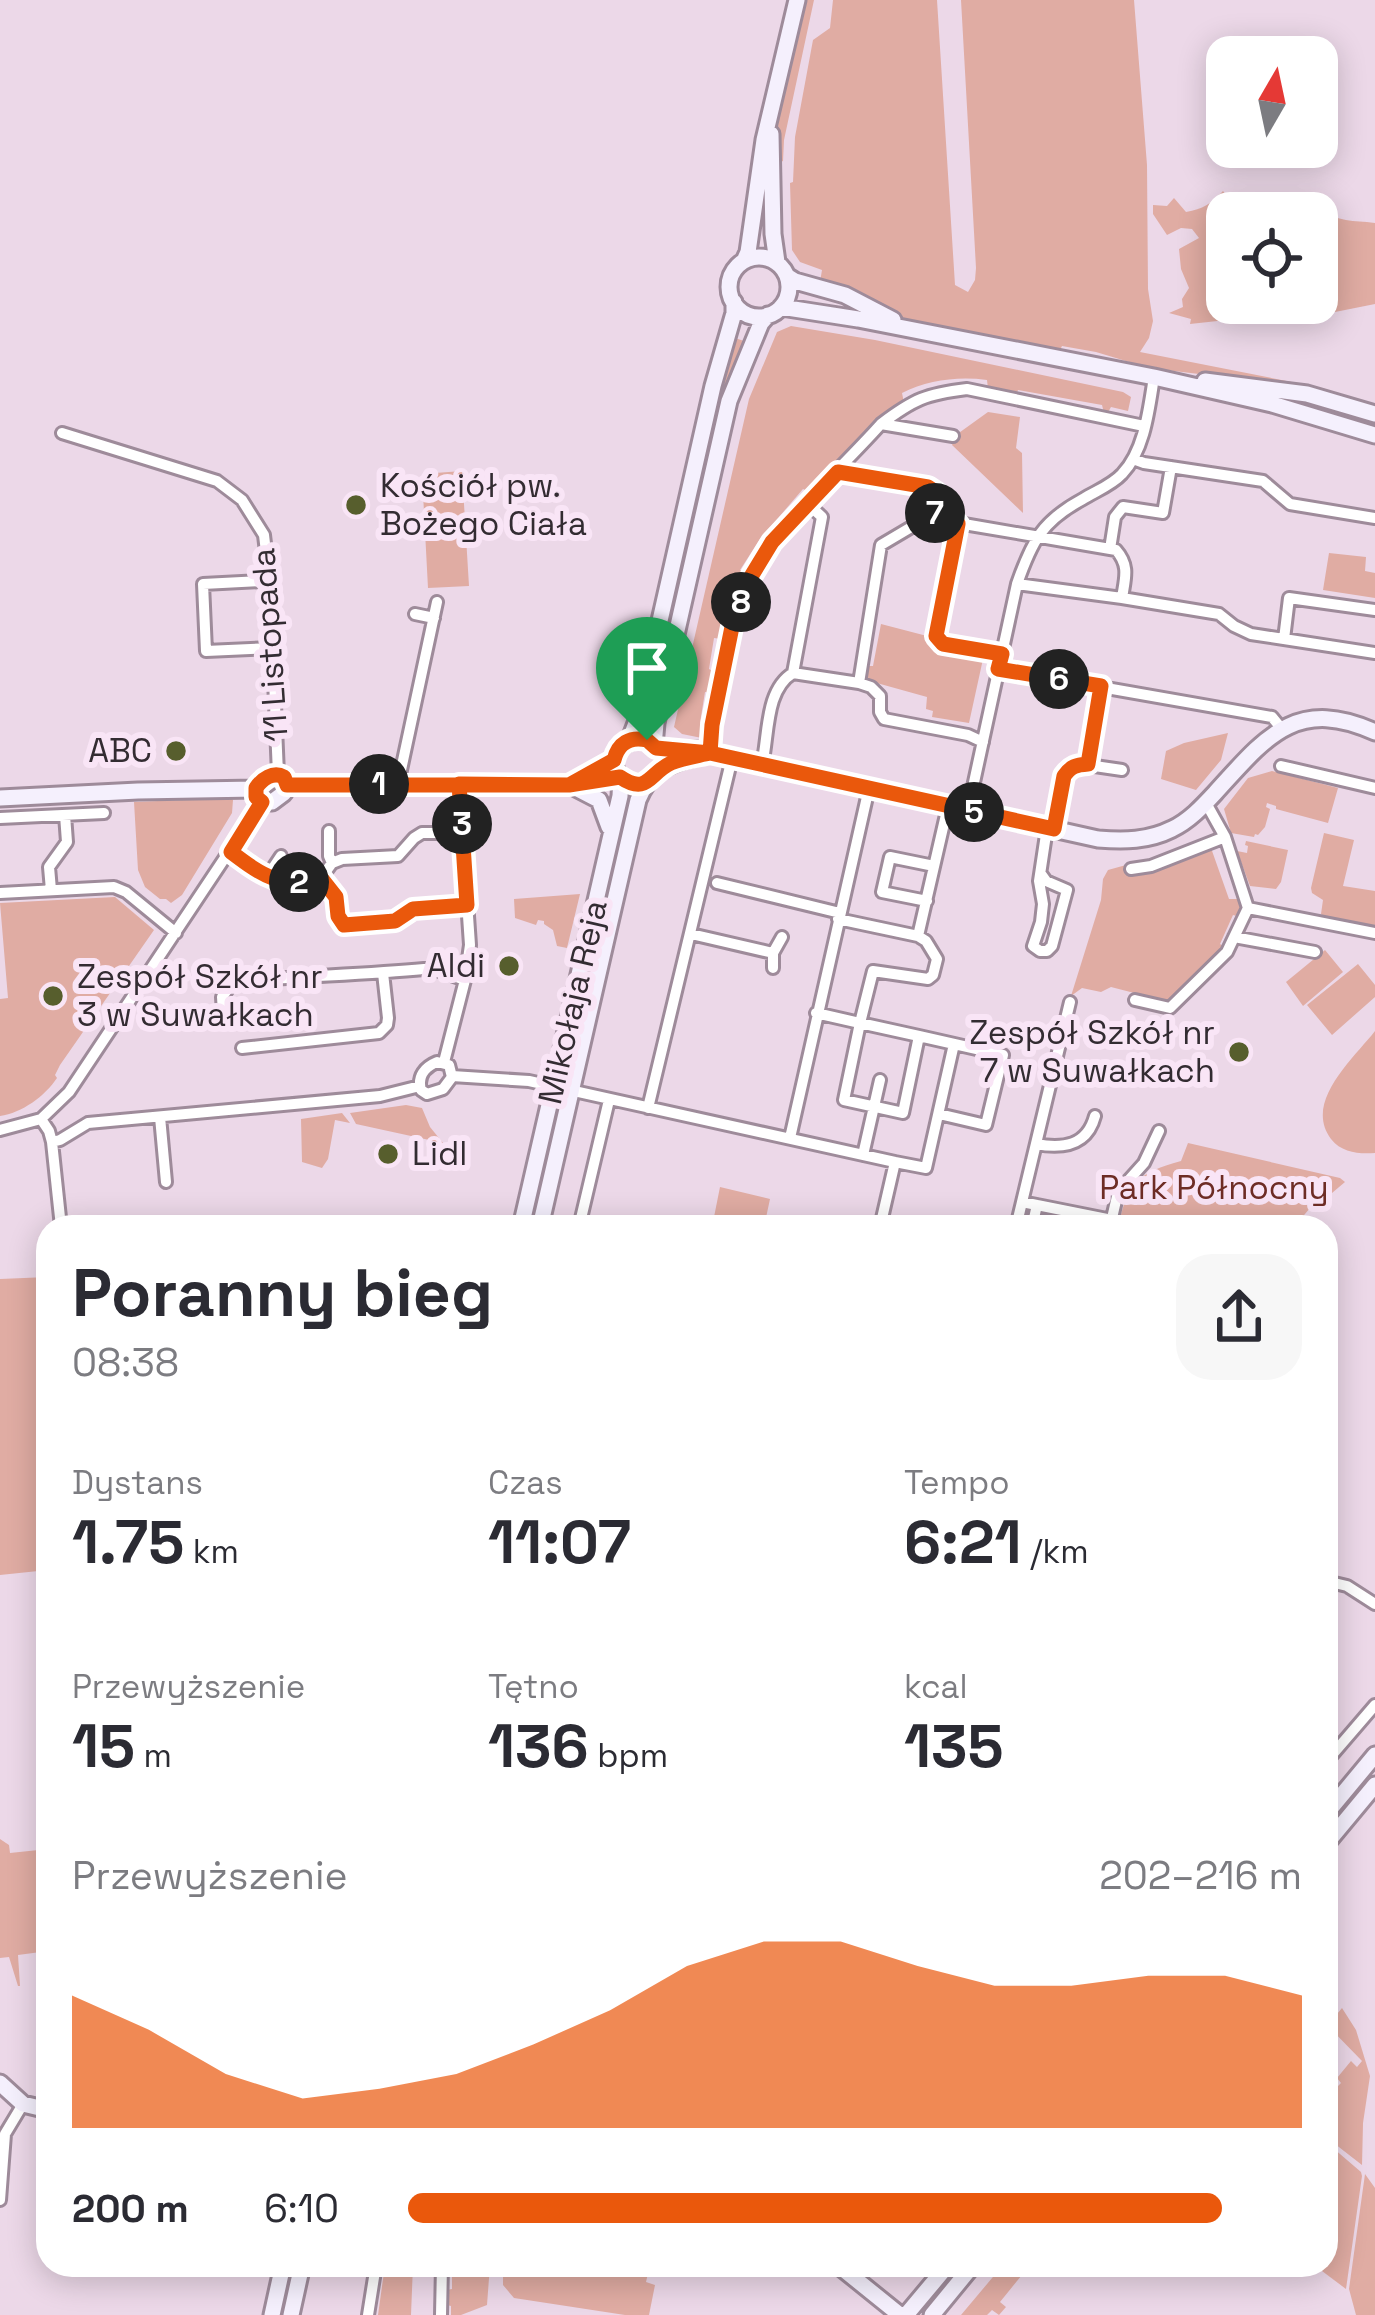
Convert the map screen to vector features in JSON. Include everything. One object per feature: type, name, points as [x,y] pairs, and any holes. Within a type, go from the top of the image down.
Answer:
[{"type":"street","points":[[618,772],[617,750],[630,740],[638,718],[734,313],[730,279],[748,252],[760,161],[797,0]]},
{"type":"street","points":[[652,777],[660,762],[656,723],[729,401],[761,323],[788,296],[773,234],[771,111]]},
{"type":"street","points":[[744,261],[763,257],[911,329]]},
{"type":"street","points":[[734,302],[748,314],[807,309],[1154,377],[1272,404],[1375,435]]},
{"type":"street","points":[[1154,377],[1277,388],[1375,414]]},
{"type":"street","points":[[968,810],[1017,584],[1036,536],[1063,510],[1122,475],[1144,426],[1154,377]]},
{"type":"street","points":[[710,753],[733,622],[752,575],[772,542],[881,424],[913,400],[967,389],[1144,426]]},
{"type":"street","points":[[881,424],[953,436]]},
{"type":"street","name":"11 Listopada","points":[[62,433],[210,478],[242,500],[264,535],[282,780]]},
{"type":"street","points":[[1133,459],[1263,481],[1290,504],[1375,518]]},
{"type":"street","points":[[1109,549],[1115,517],[1123,507],[1163,513],[1171,467]]},
{"type":"street","points":[[838,472],[928,487],[938,500],[935,514],[881,545],[859,683]]},
{"type":"street","points":[[762,765],[775,689],[793,673],[822,518],[808,503]]},
{"type":"street","points":[[935,514],[958,524],[1116,550],[1127,568],[1122,598]]},
{"type":"street","points":[[958,524],[936,636],[943,644],[1002,654]]},
{"type":"street","points":[[263,581],[203,584],[206,651],[273,648]]},
{"type":"street","points":[[1017,584],[1219,614],[1251,634],[1375,653]]},
{"type":"street","points":[[1284,638],[1289,598],[1375,610]]},
{"type":"street","points":[[398,784],[437,602]]},
{"type":"street","points":[[415,614],[434,618]]},
{"type":"street","points":[[998,669],[1272,717],[1281,728]]},
{"type":"street","points":[[793,673],[871,687],[880,696],[884,719],[983,742]]},
{"type":"street","points":[[1088,764],[1101,686]]},
{"type":"street","points":[[630,740],[1127,842],[1175,828],[1281,728],[1325,718],[1348,720],[1375,732]]},
{"type":"street","points":[[0,1130],[41,1119],[69,1092],[231,852],[263,780],[569,785],[618,772],[636,784],[676,761],[710,753]]},
{"type":"street","points":[[648,1108],[732,758]]},
{"type":"street","points":[[1040,874],[1067,890],[1047,951],[1034,946],[1043,904],[1040,874],[1064,776],[1076,765],[1122,770]]},
{"type":"street","points":[[1281,766],[1375,788]]},
{"type":"street","name":"Mikołaja Reja","points":[[542,1215],[620,796],[618,772]]},
{"type":"street","name":"Mikołaja Reja","points":[[525,1215],[638,800],[652,777]]},
{"type":"street","points":[[0,798],[259,795],[276,801],[286,790],[282,780]]},
{"type":"street","points":[[444,1062],[470,945],[459,784]]},
{"type":"street","points":[[569,785],[599,800],[611,832]]},
{"type":"street","points":[[790,1138],[868,788]]},
{"type":"street","points":[[1135,1000],[1169,1008],[1227,952],[1248,908],[1225,837],[1206,803]]},
{"type":"street","points":[[918,936],[948,806]]},
{"type":"street","points":[[0,818],[104,813]]},
{"type":"street","points":[[51,890],[49,867],[67,842],[65,815]]},
{"type":"street","points":[[329,831],[332,863]]},
{"type":"street","points":[[231,852],[267,877],[290,883],[321,878],[332,863],[342,860],[398,856],[422,833],[463,832]]},
{"type":"street","points":[[1131,869],[1151,866],[1225,837]]},
{"type":"street","points":[[267,877],[281,856]]},
{"type":"street","points":[[927,902],[882,892],[890,856],[934,866]]},
{"type":"street","points":[[321,878],[336,897],[344,925],[395,921],[413,909],[467,905]]},
{"type":"street","points":[[716,883],[918,936],[937,959],[928,979],[873,971],[844,1100],[903,1113],[919,1036]]},
{"type":"street","points":[[0,893],[114,887],[176,932]]},
{"type":"street","points":[[1248,908],[1375,933]]},
{"type":"street","points":[[691,934],[773,953]]},
{"type":"street","points":[[1234,937],[1316,952]]},
{"type":"street","points":[[773,968],[773,953],[782,938]]},
{"type":"street","points":[[223,1012],[222,997],[233,982],[434,969],[465,980]]},
{"type":"street","points":[[242,1048],[379,1033],[388,1018],[382,973]]},
{"type":"street","points":[[1019,1215],[1070,1002]]},
{"type":"street","points":[[816,1013],[1003,1055],[986,1125],[939,1114]]},
{"type":"street","points":[[452,1076],[509,1078],[926,1168],[955,1044]]},
{"type":"street","points":[[433,1063],[451,1067],[446,1087],[434,1094],[420,1086],[433,1063]]},
{"type":"street","points":[[863,1155],[880,1080]]},
{"type":"street","points":[[52,1142],[88,1123],[380,1096],[420,1086]]},
{"type":"street","points":[[582,1215],[609,1100]]},
{"type":"street","points":[[1036,1144],[1062,1147],[1077,1142],[1091,1130],[1095,1116]]},
{"type":"street","points":[[160,1117],[166,1182]]},
{"type":"street","points":[[41,1119],[50,1131],[60,1215]]},
{"type":"street","points":[[1113,1215],[1118,1192],[1144,1163],[1159,1131]]},
{"type":"street","points":[[883,1215],[895,1162]]},
{"type":"street","points":[[1022,1202],[1078,1215]]},
{"type":"street","points":[[1035,1215],[1037,1204]]},
{"type":"street","points":[[1338,1584],[1373,1599]]},
{"type":"street","points":[[1338,1739],[1375,1705]]},
{"type":"street","points":[[1338,1800],[1375,1755]]},
{"type":"street","points":[[1338,1830],[1375,1785]]},
{"type":"street","points":[[0,2083],[23,2104],[36,2107]]},
{"type":"street","points":[[0,2200],[5,2134],[23,2104]]},
{"type":"street","points":[[272,2315],[281,2277]]},
{"type":"street","points":[[291,2315],[299,2277]]},
{"type":"street","points":[[368,2315],[374,2277]]},
{"type":"street","points":[[441,2315],[442,2277]]},
{"type":"street","points":[[854,2277],[903,2315],[937,2277]]},
{"type":"street","points":[[932,2315],[964,2277]]},
{"type":"green space","points":[[803,0],[814,0],[781,162],[779,101]]},
{"type":"green space","points":[[833,0],[937,0],[955,285],[968,292],[976,268],[961,0],[1134,0],[1153,321],[1140,352],[1322,388],[1375,408],[1298,386],[1149,368],[1062,346],[1039,350],[899,320],[820,282],[822,270],[800,262],[792,250],[790,183],[813,40],[830,28]]},
{"type":"green space","points":[[1174,198],[1186,212],[1206,205],[1206,322],[1190,324],[1191,319],[1169,313],[1183,307],[1189,288],[1179,249],[1199,238],[1192,229],[1167,235],[1153,214],[1153,205],[1167,206]]},
{"type":"green space","points":[[1338,218],[1375,223],[1375,304],[1338,311]]},
{"type":"green space","points":[[791,326],[1123,392],[1131,397],[1128,411],[1111,407],[1107,414],[1102,405],[1018,390],[1015,397],[988,389],[987,380],[976,379],[933,382],[902,393],[904,403],[870,427],[812,493],[803,489],[740,570],[748,575],[726,633],[721,639],[714,638],[709,669],[718,674],[712,693],[705,692],[700,723],[707,725],[707,739],[682,734],[674,727],[749,399],[777,332]]},
{"type":"green space","points":[[732,337],[747,342],[653,718],[645,716]]},
{"type":"green space","points":[[988,412],[1020,417],[1016,448],[1022,453],[1023,513],[952,445],[956,435]]},
{"type":"green space","points":[[462,471],[469,586],[428,588],[422,474]]},
{"type":"green space","points":[[1329,553],[1366,557],[1365,571],[1375,573],[1375,598],[1323,590]]},
{"type":"green space","points":[[881,624],[927,636],[952,653],[983,659],[969,723],[932,717],[933,711],[926,709],[927,697],[866,680],[865,666],[873,666]]},
{"type":"green space","points":[[1228,733],[1221,760],[1196,790],[1161,779],[1166,751]]},
{"type":"green space","points":[[1272,771],[1338,788],[1328,823],[1267,803],[1265,827],[1258,835],[1231,833],[1224,809],[1248,778]]},
{"type":"green space","points":[[230,798],[232,813],[182,895],[171,903],[145,887],[138,870],[134,802]]},
{"type":"green space","points":[[1324,833],[1354,840],[1343,886],[1375,891],[1375,929],[1321,914],[1323,900],[1311,888]]},
{"type":"green space","points":[[1246,841],[1288,850],[1276,889],[1250,886],[1237,851],[1247,853]]},
{"type":"green space","points":[[1211,848],[1229,899],[1240,899],[1240,917],[1233,915],[1220,944],[1226,948],[1173,1003],[1111,987],[1101,992],[1082,988],[1071,996],[1108,870],[1126,865],[1128,875],[1155,871]]},
{"type":"green space","points":[[580,894],[567,948],[557,946],[553,930],[544,921],[536,925],[515,918],[514,899]]},
{"type":"green space","name":"Zespół Szkół nr 3 w Suwałkach","points":[[115,897],[154,930],[60,1065],[52,1085],[25,1107],[0,1116],[0,999],[8,998],[0,903]]},
{"type":"green space","points":[[1325,950],[1343,972],[1303,1006],[1286,982]]},
{"type":"green space","points":[[1358,964],[1375,985],[1375,997],[1332,1035],[1307,1005]]},
{"type":"green space","points":[[1375,1031],[1375,1153],[1357,1153],[1331,1139],[1323,1110],[1344,1067]]},
{"type":"green space","points":[[406,1105],[422,1108],[443,1143],[356,1124],[350,1113]]},
{"type":"green space","points":[[342,1113],[350,1123],[335,1120],[322,1168],[302,1162],[301,1119]]},
{"type":"green space","name":"Park Północny","points":[[1188,1143],[1345,1182],[1332,1193],[1326,1189],[1304,1215],[1122,1215],[1137,1182],[1181,1161]]},
{"type":"green space","points":[[720,1187],[770,1199],[767,1215],[714,1215]]},
{"type":"green space","points":[[36,1278],[36,1571],[0,1575],[0,1279]]},
{"type":"green space","points":[[0,1839],[9,1845],[10,1853],[36,1850],[36,1953],[18,1955],[20,1986],[9,1957],[0,1958]]},
{"type":"green space","points":[[1342,2008],[1356,2030],[1370,2076],[1362,2165],[1338,2146],[1338,2077],[1351,2061],[1357,2067],[1362,2061],[1338,2036]]},
{"type":"green space","points":[[1338,2152],[1362,2176],[1346,2289],[1330,2277],[1338,2277]]},
{"type":"green space","points":[[1365,2174],[1375,2188],[1375,2315],[1356,2315],[1349,2289]]},
{"type":"green space","points":[[383,2277],[413,2277],[411,2315],[378,2315]]},
{"type":"green space","points":[[452,2277],[489,2277],[487,2305],[461,2315],[451,2315],[447,2305],[447,2290],[452,2289]]},
{"type":"green space","points":[[503,2277],[647,2277],[646,2282],[655,2285],[649,2315],[625,2315],[514,2298],[503,2285]]},
{"type":"green space","points":[[993,2277],[1020,2277],[1000,2302],[1006,2307],[999,2315],[992,2310],[987,2315],[961,2315]]},
{"type":"place","name":"Kościół pw. Bożego Ciała","points":[[356,505]]},
{"type":"place","name":"ABC","points":[[176,751]]},
{"type":"place","name":"Aldi","points":[[509,966]]},
{"type":"place","name":"Zespół Szkół nr 3 w Suwałkach","points":[[53,996]]},
{"type":"place","name":"Zespół Szkół nr 7 w Suwałkach","points":[[1239,1052]]},
{"type":"place","name":"Lidl","points":[[388,1154]]},
{"type":"route","points":[[647,740],[625,742],[614,760],[569,785],[520,784],[459,784],[287,785],[284,777],[274,775],[256,788],[262,802],[231,852],[279,882],[321,878],[336,897],[344,925],[395,921],[413,909],[467,905],[459,784],[569,785],[620,777],[642,784],[668,764],[710,753],[1054,829],[1064,776],[1076,765],[1088,764],[1101,686],[998,669],[1002,654],[943,644],[936,636],[958,524],[935,514],[937,493],[928,487],[838,472],[772,542],[752,575],[733,622],[710,753],[656,748],[647,740]]}]
